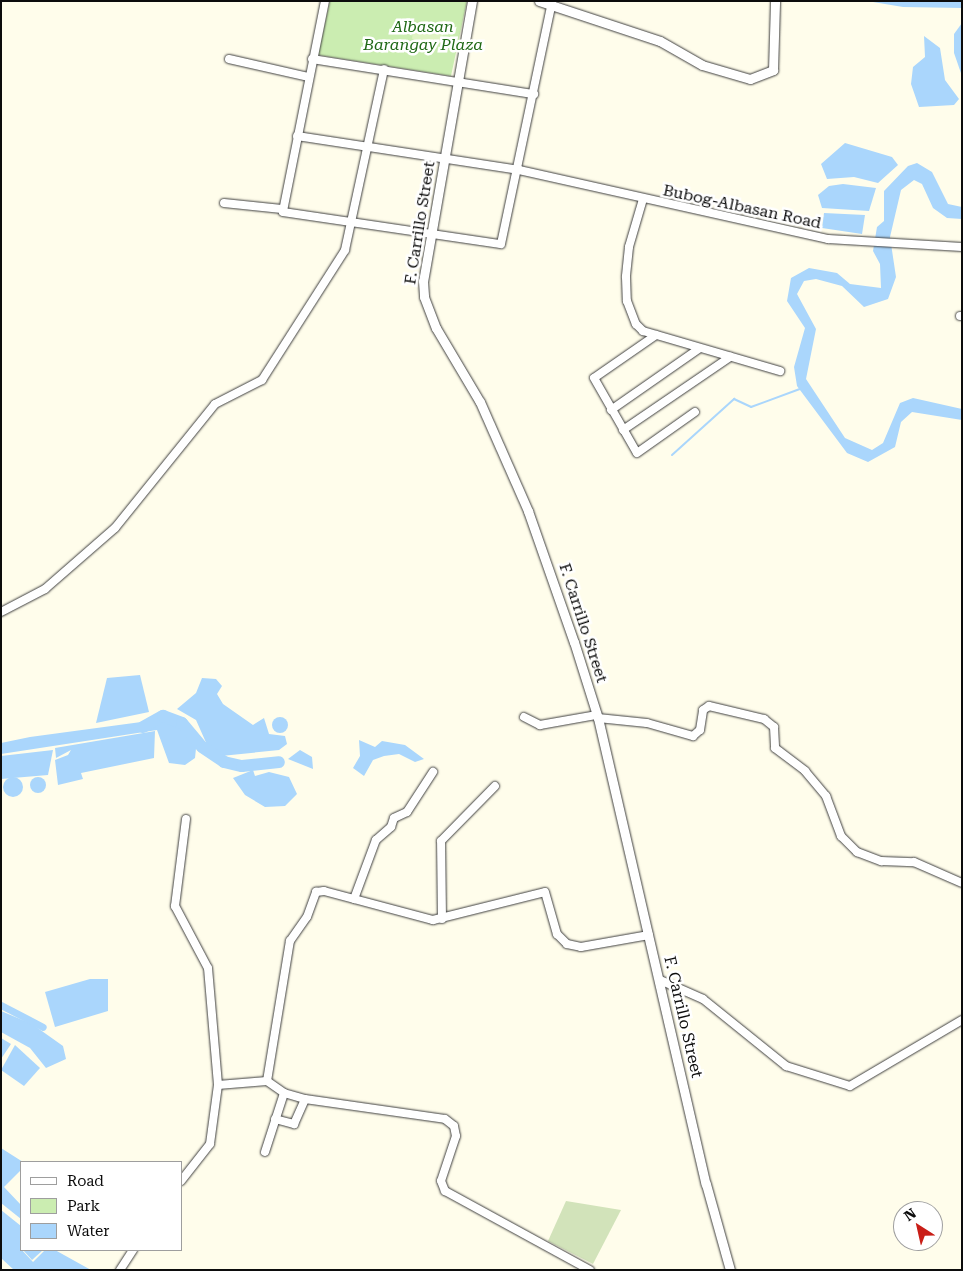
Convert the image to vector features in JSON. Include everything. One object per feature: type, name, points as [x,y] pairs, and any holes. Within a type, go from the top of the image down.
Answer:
[{"type":"street","points":[[282,210],[325,1]]},
{"type":"street","name":"F. Carrillo Street","points":[[472,1],[423,281],[431,317],[480,402],[528,511],[597,716],[706,1184],[730,1270]]},
{"type":"street","points":[[539,1],[552,2],[660,41],[702,65],[750,79],[773,70],[775,1]]},
{"type":"street","points":[[224,203],[282,210],[431,236],[504,243],[552,2]]},
{"type":"street","points":[[312,58],[534,94]]},
{"type":"street","points":[[229,59],[309,76]]},
{"type":"street","points":[[1,612],[45,589],[115,528],[215,404],[262,380],[339,261],[354,224],[384,69]]},
{"type":"street","name":"Bubog-Albasan Road","points":[[297,136],[519,170],[828,239],[871,244],[962,247]]},
{"type":"street","points":[[643,199],[629,247],[626,293],[636,324],[656,335],[780,371]]},
{"type":"street","points":[[656,335],[594,378],[637,453],[695,412]]},
{"type":"street","points":[[611,410],[700,348]]},
{"type":"street","points":[[623,430],[730,357]]},
{"type":"street","points":[[524,717],[540,725],[597,716],[647,723],[693,736],[700,730],[703,710],[709,706],[764,719],[774,727],[775,748],[805,771],[826,796],[842,836],[857,852],[881,861],[914,862],[962,883]]},
{"type":"street","points":[[354,899],[376,840],[394,818],[408,812],[433,772]]},
{"type":"street","points":[[442,919],[441,841],[495,786]]},
{"type":"street","points":[[182,1179],[210,1144],[218,1085],[208,968],[175,906],[186,819]]},
{"type":"street","points":[[267,1081],[290,941],[307,918],[316,892],[442,919],[545,892],[557,934],[567,944],[580,947],[649,935]]},
{"type":"street","points":[[660,980],[703,999],[786,1066],[850,1086],[962,1020]]},
{"type":"street","points":[[218,1085],[267,1081],[284,1093],[305,1099],[445,1119],[454,1126],[456,1136],[441,1181],[445,1191],[590,1270]]},
{"type":"street","points":[[265,1152],[284,1093]]},
{"type":"street","points":[[275,1120],[294,1124],[305,1099]]},
{"type":"street","points":[[120,1270],[132,1251]]},
{"type":"green space","name":"Albasan Barangay Plaza","points":[[330,1],[467,1],[451,76],[318,55]]},
{"type":"green space","points":[[414,26],[444,31],[442,44],[412,39]]},
{"type":"green space","points":[[566,1201],[621,1210],[593,1264],[548,1241]]},
{"type":"water","points":[[867,1],[962,1],[962,8],[903,7]]},
{"type":"water","points":[[962,23],[962,76],[954,53],[954,34]]},
{"type":"water","points":[[924,36],[940,48],[945,80],[959,99],[954,105],[919,107],[911,84],[913,67],[925,57]]},
{"type":"water","points":[[845,143],[892,157],[898,165],[878,183],[854,177],[827,179],[821,164]]},
{"type":"water","points":[[917,163],[932,172],[948,204],[962,207],[962,219],[947,218],[933,208],[922,184],[914,180],[901,190],[890,237],[896,277],[888,299],[864,307],[842,286],[816,279],[804,281],[797,294],[816,329],[806,379],[845,438],[872,450],[883,443],[900,403],[913,398],[962,409],[962,420],[912,412],[901,422],[895,447],[868,462],[847,453],[797,386],[794,367],[805,328],[787,301],[791,278],[809,268],[837,273],[850,284],[881,288],[880,264],[873,251],[877,227],[884,221],[884,191],[908,166]]},
{"type":"water","points":[[843,184],[876,188],[869,211],[822,208],[818,195],[829,186]]},
{"type":"water","points":[[824,213],[865,215],[862,234],[822,228]]},
{"type":"water","points":[[140,675],[149,712],[96,723],[107,678]]},
{"type":"water","points":[[202,678],[216,679],[222,686],[217,694],[223,704],[253,725],[264,718],[269,734],[285,736],[287,744],[279,750],[221,756],[208,747],[196,720],[177,709],[196,693]]},
{"type":"water","points":[[280,717],[288,725],[280,733],[272,725]]},
{"type":"water","points":[[156,720],[172,723],[197,739],[195,758],[185,765],[169,763],[157,730],[1,754],[1,743],[30,737]]},
{"type":"water","points":[[155,731],[154,758],[81,773],[83,779],[58,785],[55,760],[68,755],[71,750],[56,758],[55,748]]},
{"type":"water","points":[[359,740],[375,747],[382,741],[405,745],[424,759],[415,762],[399,754],[384,756],[373,760],[364,776],[353,768],[360,756]]},
{"type":"water","points":[[53,750],[48,775],[1,779],[1,756]]},
{"type":"water","points":[[300,750],[312,757],[313,769],[288,759]]},
{"type":"water","points":[[253,770],[255,776],[269,772],[289,777],[297,794],[285,806],[265,807],[245,795],[233,778]]},
{"type":"water","points":[[13,777],[20,780],[23,787],[20,794],[13,797],[6,794],[3,787],[6,780]]},
{"type":"water","points":[[35,777],[41,777],[46,782],[44,791],[35,793],[30,788],[30,782]]},
{"type":"water","points":[[90,979],[108,979],[108,1011],[55,1027],[45,992]]},
{"type":"water","points":[[1,1011],[32,1024],[63,1046],[66,1059],[46,1068],[30,1048],[1,1032]]},
{"type":"water","points":[[1,1038],[11,1044],[1,1059]]},
{"type":"water","points":[[15,1045],[40,1068],[24,1086],[1,1070]]},
{"type":"water","points":[[1,1148],[21,1161],[20,1171],[4,1187],[20,1204],[20,1218],[1,1203]]},
{"type":"water","points":[[1,1210],[20,1225],[20,1251],[23,1251],[33,1262],[44,1251],[57,1251],[91,1270],[14,1270],[1,1258]]},
{"type":"water","points":[[24,1251],[42,1251],[32,1260]]},
{"type":"waterway","points":[[672,455],[734,399],[751,407],[800,389]]},
{"type":"waterway","points":[[143,727],[163,716],[182,723],[202,747],[224,762],[242,766],[279,762]]},
{"type":"waterway","points":[[1,1005],[43,1027]]}]
